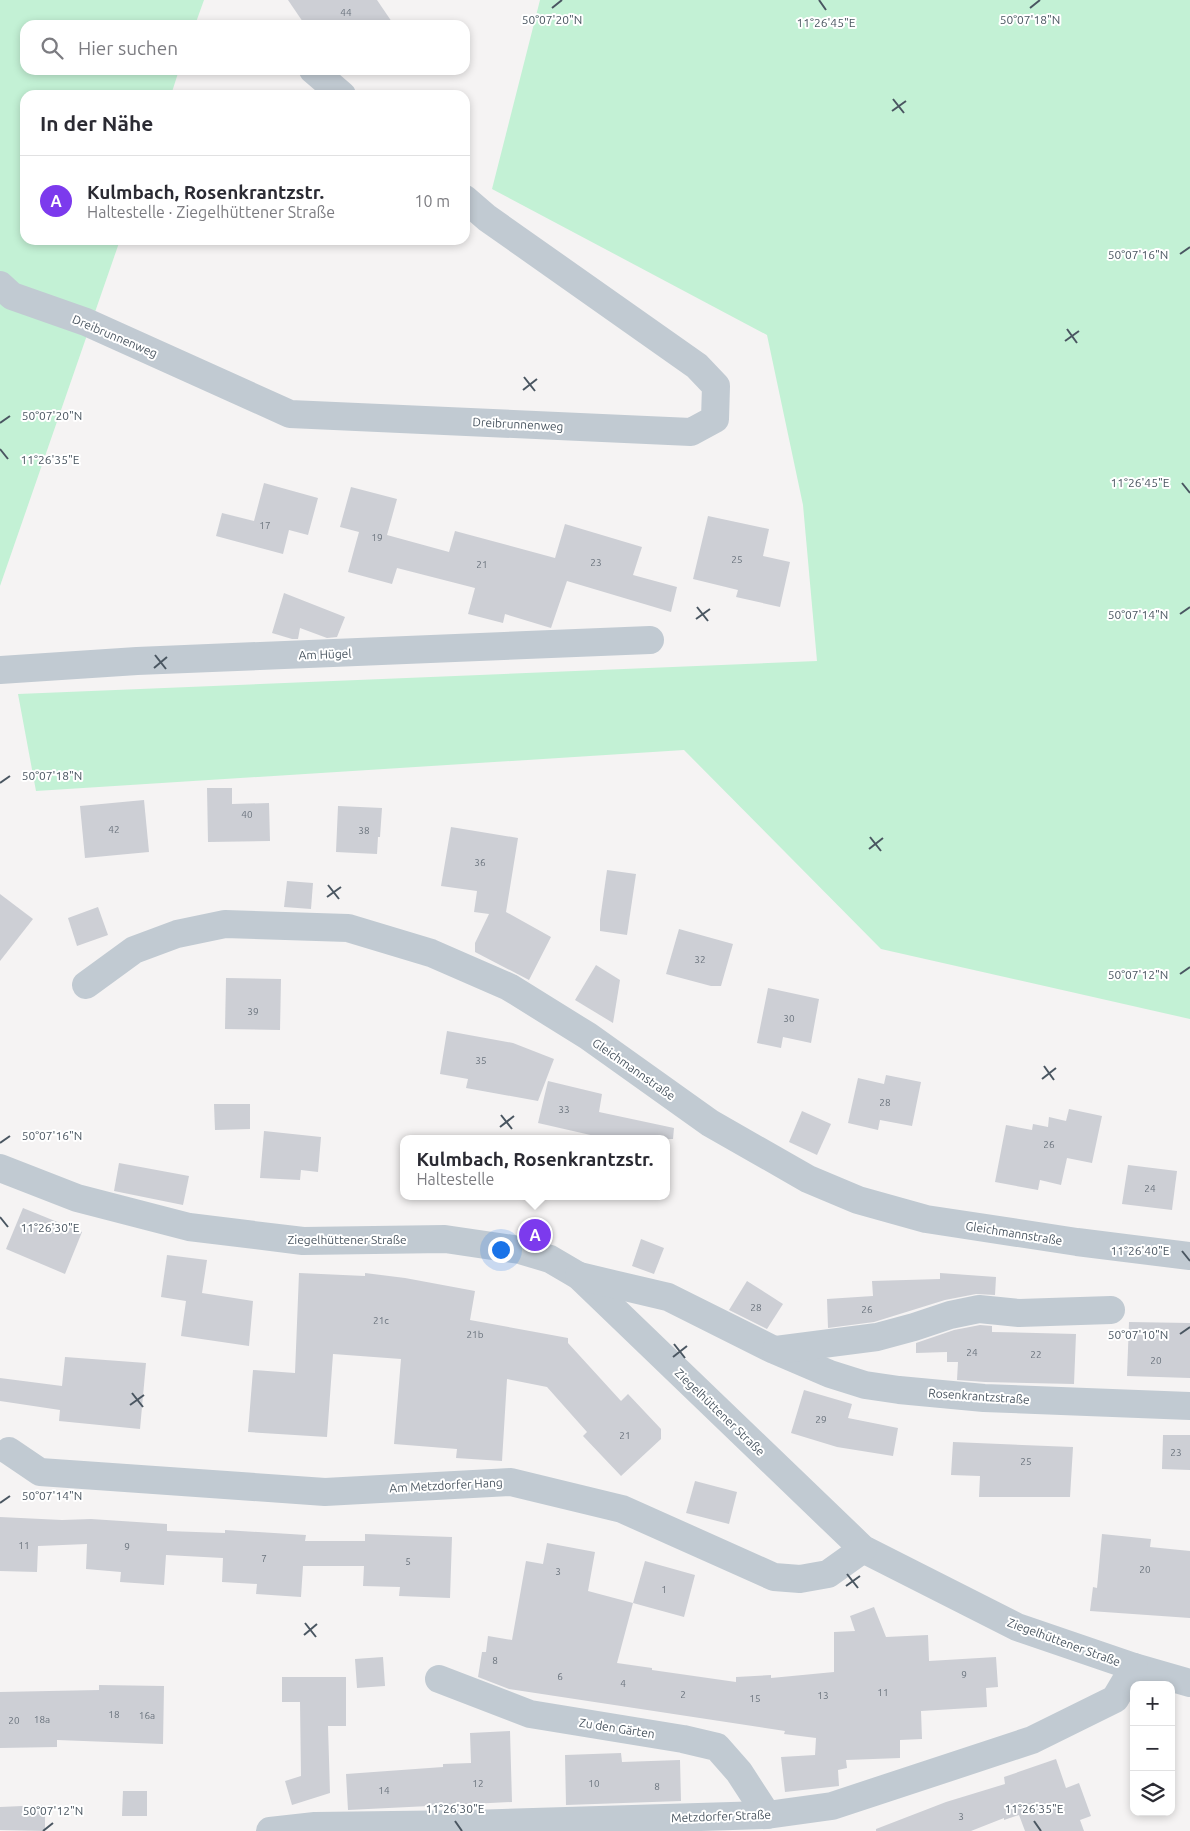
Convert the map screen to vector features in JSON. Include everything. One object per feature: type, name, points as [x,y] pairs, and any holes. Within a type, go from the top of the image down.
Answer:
[{"type":"street","points":[[319,75],[336,90]]},
{"type":"street","name":"Dreibrunnenweg","points":[[0,285],[12,296],[86,322],[290,414],[691,432],[715,418],[716,386],[697,366],[487,218],[470,203]]},
{"type":"street","name":"Am Hügel","points":[[0,670],[137,662],[650,640]]},
{"type":"street","name":"Gleichmannstraße","points":[[86,985],[134,950],[177,934],[225,924],[348,928],[430,953],[509,988],[588,1036],[710,1123],[808,1179],[858,1200],[926,1219],[1077,1242],[1190,1256]]},
{"type":"street","name":"Ziegelhüttener Straße","points":[[0,1165],[77,1198],[188,1227],[303,1241],[445,1239],[527,1252],[550,1259],[579,1276],[863,1549],[1017,1627],[1134,1667],[1190,1683]]},
{"type":"street","name":"Rosenkrantzstraße","points":[[579,1276],[668,1297],[774,1350],[830,1374],[865,1385],[984,1398],[1190,1406]]},
{"type":"street","points":[[774,1350],[877,1337],[950,1315],[979,1309],[1019,1313],[1111,1310]]},
{"type":"street","name":"Am Metzdorfer Hang","points":[[9,1451],[40,1472],[325,1492],[511,1482],[622,1509],[774,1577],[800,1579],[828,1574],[863,1549]]},
{"type":"street","name":"Metzdorfer Straße","points":[[270,1831],[315,1826],[470,1827],[767,1815],[832,1806],[1032,1740],[1115,1699],[1134,1667]]},
{"type":"street","name":"Zu den Gärten","points":[[439,1679],[530,1714],[683,1739],[716,1747],[739,1772],[767,1815]]},
{"type":"green space","points":[[0,0],[204,0],[197,20],[20,20],[20,75],[177,75],[173,90],[20,90],[20,245],[118,245],[0,586]]},
{"type":"green space","points":[[540,0],[1190,0],[1190,1019],[881,949],[684,750],[36,791],[18,694],[817,661],[803,505],[767,335],[492,189]]},
{"type":"building","points":[[288,0],[377,0],[391,20],[302,20]]},
{"type":"building","points":[[264,483],[318,498],[308,535],[289,530],[283,554],[216,536],[222,513],[254,521]]},
{"type":"building","points":[[351,487],[397,499],[387,535],[449,552],[455,531],[555,558],[565,524],[642,547],[633,575],[677,587],[671,612],[567,581],[551,628],[505,614],[503,623],[468,614],[475,588],[397,568],[392,584],[348,572],[359,532],[340,527]]},
{"type":"building","points":[[708,516],[769,529],[763,556],[790,562],[780,607],[736,597],[738,590],[693,579]]},
{"type":"building","points":[[284,593],[345,617],[337,637],[327,638],[300,628],[298,639],[272,633]]},
{"type":"building","points":[[207,788],[232,788],[232,804],[269,803],[270,841],[208,842]]},
{"type":"building","points":[[144,800],[149,852],[85,858],[80,806]]},
{"type":"building","points":[[338,806],[382,808],[377,854],[336,852]]},
{"type":"building","points":[[451,827],[518,838],[506,912],[551,937],[529,980],[475,952],[475,943],[489,914],[474,912],[477,891],[441,886]]},
{"type":"building","points":[[607,870],[636,874],[627,935],[600,931]]},
{"type":"building","points":[[287,881],[313,883],[311,909],[284,907]]},
{"type":"building","points":[[0,894],[33,919],[0,961]]},
{"type":"building","points":[[98,907],[108,935],[77,946],[68,918]]},
{"type":"building","points":[[679,929],[733,944],[721,986],[711,986],[666,974]]},
{"type":"building","points":[[596,965],[620,980],[613,1023],[575,1000]]},
{"type":"building","points":[[226,978],[281,979],[280,1030],[225,1029]]},
{"type":"building","points":[[768,988],[819,999],[811,1043],[783,1037],[781,1048],[757,1043]]},
{"type":"building","points":[[447,1031],[513,1043],[554,1059],[538,1101],[466,1088],[468,1079],[440,1074]]},
{"type":"building","points":[[886,1075],[921,1082],[912,1126],[880,1120],[878,1130],[848,1123],[858,1078],[884,1084]]},
{"type":"building","points":[[548,1081],[602,1094],[599,1112],[674,1128],[673,1139],[670,1139],[670,1135],[590,1135],[538,1123]]},
{"type":"building","points":[[214,1104],[250,1104],[250,1129],[215,1130]]},
{"type":"building","points":[[1069,1109],[1102,1116],[1092,1163],[1067,1158],[1061,1185],[1040,1180],[1038,1190],[995,1182],[1006,1125],[1032,1130],[1033,1124],[1048,1127],[1049,1117],[1066,1121]]},
{"type":"building","points":[[802,1111],[831,1124],[817,1155],[789,1142]]},
{"type":"building","points":[[264,1131],[321,1137],[318,1172],[301,1170],[300,1180],[260,1178]]},
{"type":"building","points":[[119,1163],[189,1176],[183,1205],[114,1191]]},
{"type":"building","points":[[1128,1165],[1177,1171],[1172,1210],[1122,1204]]},
{"type":"building","points":[[23,1208],[82,1232],[65,1274],[6,1249]]},
{"type":"building","points":[[641,1239],[664,1248],[654,1274],[632,1266]]},
{"type":"building","points":[[167,1255],[207,1260],[202,1293],[253,1301],[249,1346],[181,1336],[186,1301],[161,1297]]},
{"type":"building","points":[[299,1273],[365,1276],[365,1273],[405,1278],[475,1291],[470,1320],[568,1338],[568,1343],[621,1401],[628,1394],[661,1429],[661,1439],[621,1476],[583,1436],[587,1432],[547,1387],[507,1379],[502,1461],[456,1458],[457,1449],[394,1444],[401,1359],[333,1354],[327,1437],[248,1432],[253,1370],[295,1373]]},
{"type":"building","points":[[940,1273],[996,1277],[995,1295],[976,1294],[945,1300],[874,1322],[828,1328],[827,1299],[873,1296],[872,1281],[940,1279]]},
{"type":"building","points":[[747,1281],[783,1304],[767,1329],[729,1310]]},
{"type":"building","points":[[1129,1322],[1190,1323],[1190,1378],[1127,1376]]},
{"type":"building","points":[[980,1325],[992,1326],[992,1332],[1076,1334],[1074,1384],[957,1380],[958,1362],[947,1362],[947,1352],[916,1353],[916,1343],[954,1330]]},
{"type":"building","points":[[65,1357],[146,1363],[140,1429],[59,1421],[60,1410],[0,1401],[0,1378],[62,1386]]},
{"type":"building","points":[[804,1390],[852,1404],[848,1418],[898,1428],[893,1456],[837,1447],[791,1433]]},
{"type":"building","points":[[1163,1435],[1190,1435],[1190,1470],[1162,1469]]},
{"type":"building","points":[[953,1442],[1073,1447],[1070,1497],[979,1497],[980,1476],[951,1475]]},
{"type":"building","points":[[695,1481],[737,1492],[729,1524],[686,1513]]},
{"type":"building","points":[[0,1517],[62,1520],[91,1519],[167,1524],[167,1531],[225,1533],[225,1530],[306,1535],[305,1541],[365,1541],[365,1534],[452,1537],[450,1598],[399,1596],[400,1587],[363,1586],[364,1566],[303,1566],[301,1597],[256,1594],[257,1584],[222,1582],[223,1558],[166,1555],[164,1585],[120,1582],[121,1572],[86,1569],[87,1544],[38,1546],[37,1572],[0,1571]]},
{"type":"building","points":[[1102,1534],[1151,1539],[1150,1547],[1190,1551],[1190,1618],[1090,1611],[1093,1587],[1097,1588]]},
{"type":"building","points":[[547,1543],[595,1552],[588,1591],[633,1603],[617,1663],[736,1682],[736,1677],[771,1675],[771,1678],[834,1672],[834,1632],[855,1631],[850,1616],[874,1607],[886,1637],[928,1635],[929,1661],[996,1657],[998,1687],[986,1688],[987,1707],[921,1711],[922,1739],[900,1740],[900,1758],[846,1760],[847,1768],[838,1770],[839,1786],[785,1792],[781,1757],[815,1755],[816,1738],[784,1734],[785,1731],[509,1689],[478,1677],[482,1652],[486,1652],[488,1636],[512,1640],[526,1561],[543,1564]]},
{"type":"building","points":[[645,1561],[695,1575],[684,1617],[633,1603]]},
{"type":"building","points":[[383,1657],[385,1686],[357,1688],[355,1659]]},
{"type":"building","points":[[282,1677],[346,1677],[346,1726],[328,1726],[330,1793],[292,1805],[285,1781],[301,1776],[300,1702],[282,1702]]},
{"type":"building","points":[[99,1685],[164,1686],[163,1744],[57,1740],[57,1747],[0,1748],[0,1692],[99,1690]]},
{"type":"building","points":[[510,1731],[512,1802],[348,1810],[346,1774],[443,1767],[443,1764],[471,1763],[470,1733]]},
{"type":"building","points":[[621,1753],[622,1762],[680,1760],[681,1801],[566,1805],[565,1755]]},
{"type":"building","points":[[1056,1759],[1066,1788],[1079,1783],[1091,1816],[1080,1820],[1084,1831],[1025,1831],[1019,1815],[1004,1820],[1004,1818],[971,1831],[876,1831],[876,1829],[946,1802],[1005,1784],[1004,1777]]},
{"type":"building","points":[[123,1791],[147,1791],[147,1816],[122,1816]]},
{"type":"building","points":[[45,1805],[45,1831],[0,1830],[0,1807]]},
{"type":"place","name":"Kulmbach, Rosenkrantzstr.","points":[[535,1235]]}]
